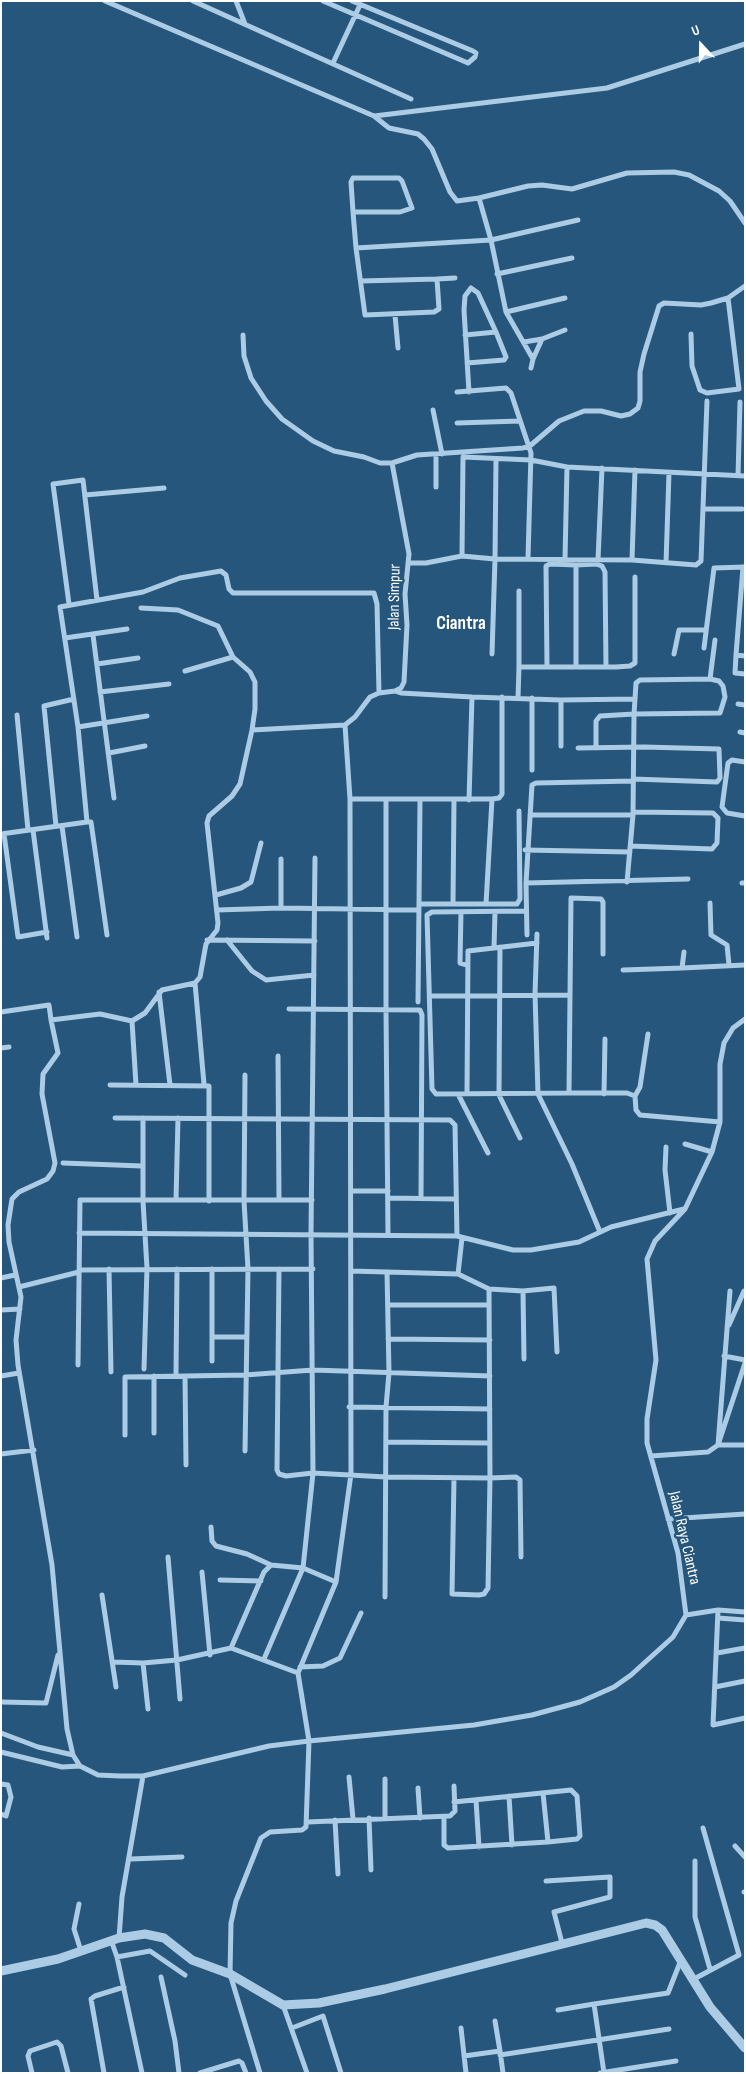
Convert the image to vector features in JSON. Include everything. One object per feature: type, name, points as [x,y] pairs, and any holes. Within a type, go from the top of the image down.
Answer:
[{"type":"street","points":[[105,1],[374,116],[389,128],[418,134],[432,149],[450,192],[457,201],[479,198],[528,186],[542,185],[572,189],[627,173],[674,172],[689,175],[719,191],[730,202],[745,223]]},
{"type":"street","points":[[193,1],[411,98]]},
{"type":"street","points":[[236,1],[246,24]]},
{"type":"street","points":[[323,1],[468,62],[475,57],[476,53],[473,51],[352,1]]},
{"type":"street","points":[[333,63],[360,5]]},
{"type":"street","points":[[374,116],[607,88],[745,44]]},
{"type":"street","points":[[353,212],[400,212],[410,210],[412,206],[398,178],[353,178],[351,182],[353,212],[356,248],[365,315],[437,311],[440,306],[437,279]]},
{"type":"street","points":[[479,198],[491,240],[506,312],[533,359]]},
{"type":"street","points":[[356,248],[491,240],[578,220]]},
{"type":"street","points":[[497,274],[572,258]]},
{"type":"street","points":[[361,281],[455,278]]},
{"type":"street","points":[[242,335],[244,356],[251,378],[266,402],[282,419],[313,442],[334,451],[364,457],[380,463],[392,463],[417,455],[510,450],[529,446],[554,424],[575,413],[593,411],[626,416],[635,411],[640,402],[640,372],[659,306],[664,304],[701,305],[728,298],[745,286]]},
{"type":"street","points":[[467,362],[505,359],[496,332],[478,293],[473,288],[468,292],[464,301],[465,335],[469,392]]},
{"type":"street","points":[[506,312],[565,298]]},
{"type":"street","points":[[691,334],[692,366],[700,390],[707,392],[740,389],[728,298]]},
{"type":"street","points":[[395,314],[398,348]]},
{"type":"street","points":[[524,342],[542,339],[565,330]]},
{"type":"street","points":[[465,335],[496,332]]},
{"type":"street","points":[[531,368],[542,339]]},
{"type":"street","points":[[457,392],[508,389],[529,446],[531,460],[528,558]]},
{"type":"street","points":[[408,563],[434,562],[462,556],[496,559],[632,560],[693,566],[700,563],[707,401]]},
{"type":"street","points":[[738,476],[742,409],[740,402]]},
{"type":"street","points":[[432,410],[439,454],[436,488]]},
{"type":"street","points":[[457,423],[520,420]]},
{"type":"street","points":[[462,556],[463,457],[531,460],[567,467],[745,476]]},
{"type":"street","points":[[492,654],[496,559],[496,459]]},
{"type":"street","name":"Jalan Simpur","points":[[392,463],[408,548],[406,666],[403,686],[395,691]]},
{"type":"street","points":[[565,559],[567,467]]},
{"type":"street","points":[[598,560],[602,468]]},
{"type":"street","points":[[632,560],[635,470]]},
{"type":"street","points":[[666,563],[669,473]]},
{"type":"street","points":[[69,604],[53,484],[83,480],[97,600]]},
{"type":"street","points":[[85,495],[164,488]]},
{"type":"street","points":[[703,509],[742,509]]},
{"type":"street","points":[[547,666],[546,566],[550,564],[600,565],[604,569],[606,667]]},
{"type":"street","points":[[576,565],[576,666]]},
{"type":"street","points":[[704,648],[714,568],[744,567],[735,673],[745,674]]},
{"type":"street","points":[[107,934],[91,822],[88,822],[78,727],[60,607],[143,592],[180,578],[221,571],[226,575],[229,589],[233,593],[374,593],[377,604],[379,692]]},
{"type":"street","points":[[519,667],[630,666],[635,662],[635,577]]},
{"type":"street","points":[[518,698],[519,590]]},
{"type":"street","points":[[51,1020],[100,1014],[132,1021],[145,1013],[159,992],[195,983],[200,977],[207,940],[218,928],[207,820],[211,812],[232,796],[240,784],[252,730],[255,709],[255,682],[250,672],[233,657],[216,624],[178,610],[141,608]]},
{"type":"street","points":[[65,638],[127,629]]},
{"type":"street","points":[[674,654],[679,630],[706,630]]},
{"type":"street","points":[[93,635],[114,798]]},
{"type":"street","points":[[710,679],[715,640]]},
{"type":"street","points":[[736,655],[745,656]]},
{"type":"street","points":[[185,671],[233,657]]},
{"type":"street","points":[[97,664],[138,658]]},
{"type":"street","points":[[596,748],[596,720],[603,715],[634,714],[721,713],[725,698],[721,682],[710,679],[638,680],[636,683],[634,714],[633,814],[627,882]]},
{"type":"street","points":[[100,692],[169,684]]},
{"type":"street","points":[[252,730],[345,724],[355,717],[367,700],[379,692],[395,691],[401,693],[472,697],[561,700],[635,699]]},
{"type":"street","points":[[470,800],[472,697]]},
{"type":"street","points":[[350,799],[420,801],[499,798],[502,794],[502,697]]},
{"type":"street","points":[[532,698],[532,770]]},
{"type":"street","points":[[74,699],[44,706],[59,826],[77,937]]},
{"type":"street","points":[[561,700],[561,746]]},
{"type":"street","points":[[738,704],[745,705]]},
{"type":"street","points":[[16,715],[30,830],[47,935],[18,937],[2,834],[30,830],[88,822]]},
{"type":"street","points":[[78,727],[147,716]]},
{"type":"street","points":[[260,2073],[230,1974],[233,1913],[261,1838],[270,1832],[304,1830],[308,1822],[310,1741],[299,1670],[336,1582],[351,1474],[349,1407],[351,1271],[350,799],[345,724]]},
{"type":"street","points":[[109,753],[145,746]]},
{"type":"street","points":[[578,748],[718,748],[720,778],[714,783],[633,780],[536,783],[531,789],[530,815],[520,901],[516,904],[486,904],[456,908],[432,912],[426,916],[433,1091],[436,1094],[625,1093],[635,1096]]},
{"type":"street","points":[[745,762],[732,760],[728,763],[722,807],[727,813],[745,816]]},
{"type":"street","points":[[486,904],[492,799]]},
{"type":"street","points":[[386,800],[385,909],[388,1235]]},
{"type":"street","points":[[454,800],[456,908],[460,959],[461,964],[467,965]]},
{"type":"street","points":[[418,1002],[420,801]]},
{"type":"street","points":[[519,811],[525,850],[526,935]]},
{"type":"street","points":[[525,850],[712,848],[717,843],[718,818],[713,813],[530,815]]},
{"type":"street","points":[[216,895],[240,888],[251,882],[261,843]]},
{"type":"street","points":[[264,1659],[303,1568],[313,1473],[313,1269],[311,1234],[314,1119],[315,858]]},
{"type":"street","points":[[281,859],[281,908]]},
{"type":"street","points":[[526,883],[688,880]]},
{"type":"street","points":[[569,1093],[571,898],[597,898],[603,902],[604,954]]},
{"type":"street","points":[[710,903],[711,935],[727,945],[730,965]]},
{"type":"street","points":[[419,904],[494,912],[526,911]]},
{"type":"street","points":[[217,910],[281,908],[419,910]]},
{"type":"street","points":[[494,912],[501,994],[499,1095],[520,1138]]},
{"type":"street","points":[[537,934],[538,1094],[572,1164],[600,1232]]},
{"type":"street","points":[[207,940],[315,942]]},
{"type":"street","points":[[227,940],[252,971],[266,980],[314,975]]},
{"type":"street","points":[[467,1094],[467,965],[469,950],[537,942]]},
{"type":"street","points":[[682,968],[684,952]]},
{"type":"street","points":[[623,970],[745,965]]},
{"type":"street","points":[[195,983],[204,1084]]},
{"type":"street","points":[[159,992],[170,1085]]},
{"type":"street","points":[[430,996],[570,995]]},
{"type":"street","points":[[1,1012],[49,1005],[58,1053],[43,1074],[42,1094],[55,1163],[53,1171],[47,1179],[19,1192],[12,1199],[8,1225],[15,1275],[19,1287],[20,1309],[16,1340],[19,1374],[34,1450],[52,1565],[63,1703],[73,1755],[80,1766]]},
{"type":"street","points":[[288,1009],[350,1011],[386,1008],[418,1009],[421,1012],[421,1198]]},
{"type":"street","name":"Jalan Raya Ciantra","points":[[686,1615],[681,1566],[651,1456],[647,1424],[656,1360],[647,1258],[655,1241],[685,1209],[712,1152],[720,1122],[720,1064],[724,1043],[733,1028],[745,1019]]},
{"type":"street","points":[[132,1021],[136,1085]]},
{"type":"street","points":[[648,1034],[640,1087],[635,1096],[636,1110],[640,1115],[720,1122]]},
{"type":"street","points":[[604,1094],[605,1039]]},
{"type":"street","points":[[1,1048],[9,1047]]},
{"type":"street","points":[[278,1056],[280,1118],[278,1200]]},
{"type":"street","points":[[245,1074],[244,1201],[248,1269],[245,1451]]},
{"type":"street","points":[[110,1085],[204,1084],[211,1089],[209,1201]]},
{"type":"street","points":[[458,1094],[488,1153]]},
{"type":"street","points":[[115,1118],[351,1120],[388,1118],[450,1120],[455,1125],[455,1199],[460,1237],[458,1274]]},
{"type":"street","points":[[143,1118],[142,1166],[147,1268],[144,1369]]},
{"type":"street","points":[[176,1200],[178,1118]]},
{"type":"street","points":[[685,1144],[712,1152]]},
{"type":"street","points":[[666,1147],[670,1213]]},
{"type":"street","points":[[64,1163],[142,1166]]},
{"type":"street","points":[[351,1191],[388,1191]]},
{"type":"street","points":[[388,1198],[455,1199]]},
{"type":"street","points":[[78,1365],[80,1200],[312,1200]]},
{"type":"street","points":[[79,1234],[246,1233],[460,1237],[513,1250],[531,1250],[578,1242],[612,1227],[685,1209]]},
{"type":"street","points":[[212,1268],[214,1337],[212,1361]]},
{"type":"street","points":[[19,1287],[79,1271],[109,1269],[313,1269]]},
{"type":"street","points":[[109,1269],[111,1372]]},
{"type":"street","points":[[176,1373],[177,1269]]},
{"type":"street","points":[[279,1269],[278,1472],[286,1476],[313,1473],[386,1477],[516,1477],[520,1480],[521,1557]]},
{"type":"street","points":[[351,1271],[458,1274],[489,1289],[523,1291],[552,1288],[556,1290],[557,1352]]},
{"type":"street","points":[[385,1597],[386,1407],[389,1373],[387,1272]]},
{"type":"street","points":[[1,1278],[15,1275]]},
{"type":"street","points":[[454,1478],[452,1594],[479,1596],[484,1594],[488,1588],[490,1478],[489,1289]]},
{"type":"street","points":[[523,1291],[524,1359]]},
{"type":"street","points":[[718,1444],[730,1291]]},
{"type":"street","points":[[727,1330],[744,1291]]},
{"type":"street","points":[[388,1306],[489,1305]]},
{"type":"street","points":[[1,1310],[20,1309]]},
{"type":"street","points":[[214,1337],[246,1337]]},
{"type":"street","points":[[388,1339],[490,1340]]},
{"type":"street","points":[[651,1456],[708,1452],[718,1444],[745,1361],[724,1356]]},
{"type":"street","points":[[125,1435],[125,1377],[245,1375],[313,1370],[350,1373],[490,1376]]},
{"type":"street","points":[[1,1376],[19,1374]]},
{"type":"street","points":[[154,1376],[154,1433]]},
{"type":"street","points":[[185,1376],[186,1465]]},
{"type":"street","points":[[349,1407],[490,1409]]},
{"type":"street","points":[[386,1442],[490,1443]]},
{"type":"street","points":[[718,1444],[745,1445]]},
{"type":"street","points":[[1,1454],[34,1450]]},
{"type":"street","points":[[668,1519],[745,1514]]},
{"type":"street","points":[[211,1528],[212,1541],[216,1546],[247,1554],[271,1565],[303,1568],[336,1582]]},
{"type":"street","points":[[168,1558],[180,1699]]},
{"type":"street","points":[[231,1648],[265,1571],[271,1565]]},
{"type":"street","points":[[202,1572],[210,1655]]},
{"type":"street","points":[[220,1580],[261,1581]]},
{"type":"street","points":[[102,1595],[116,1687]]},
{"type":"street","points":[[718,1610],[713,1725],[745,1718]]},
{"type":"street","points":[[1,1752],[62,1767],[80,1766],[98,1775],[143,1776],[269,1746],[474,1725],[532,1715],[580,1702],[614,1686],[631,1675],[673,1637],[686,1615],[718,1610],[745,1612]]},
{"type":"street","points":[[113,1662],[143,1664],[177,1660],[210,1655],[231,1648],[299,1670],[324,1666],[340,1658],[361,1613]]},
{"type":"street","points":[[718,1618],[745,1620]]},
{"type":"street","points":[[717,1653],[745,1648]]},
{"type":"street","points":[[1,1702],[46,1703],[60,1653]]},
{"type":"street","points":[[143,1664],[148,1709]]},
{"type":"street","points":[[715,1687],[745,1681]]},
{"type":"street","points":[[1,1733],[38,1747],[73,1755]]},
{"type":"street","points":[[142,2073],[117,1957],[115,1939],[131,1859],[143,1776]]},
{"type":"street","points":[[350,1777],[352,1819]]},
{"type":"street","points":[[385,1779],[385,1818]]},
{"type":"street","points":[[1,1784],[8,1785],[11,1797],[6,1816],[1,1814]]},
{"type":"street","points":[[308,1822],[369,1818],[444,1817],[453,1814],[454,1786]]},
{"type":"street","points":[[418,1788],[420,1818]]},
{"type":"street","points":[[444,1817],[446,1847],[479,1848],[580,1838],[577,1796],[571,1790],[454,1802]]},
{"type":"street","points":[[543,1793],[548,1842]]},
{"type":"street","points":[[509,1796],[512,1845]]},
{"type":"street","points":[[476,1800],[479,1848]]},
{"type":"street","points":[[369,1818],[371,1870]]},
{"type":"street","points":[[335,1820],[338,1874]]},
{"type":"street","points":[[692,1977],[739,1955],[704,1828]]},
{"type":"street","points":[[735,1846],[745,1857]]},
{"type":"street","points":[[131,1859],[182,1857]]},
{"type":"street","points":[[695,1861],[694,1917],[710,1969]]},
{"type":"street","points":[[546,1881],[610,1877],[610,1897],[554,1912],[562,1943]]},
{"type":"street","points":[[78,1904],[74,1929],[81,1951]]},
{"type":"street","points":[[1,1971],[37,1964],[136,1934],[155,1935],[164,1938],[192,1960],[230,1974],[283,2005],[319,2003],[385,1989],[632,1925],[650,1923],[662,1930],[710,2007],[745,2048]]},
{"type":"street","points":[[117,1957],[150,1951],[185,1975]]},
{"type":"street","points":[[558,2010],[668,1993],[682,1961]]},
{"type":"street","points":[[160,1977],[175,2041],[179,2073]]},
{"type":"street","points":[[104,2073],[91,1999],[124,1987]]},
{"type":"street","points":[[594,2004],[603,2072],[676,2060]]},
{"type":"street","points":[[283,2005],[307,2073]]},
{"type":"street","points":[[292,2028],[323,2016],[341,2073]]},
{"type":"street","points":[[495,2022],[503,2073]]},
{"type":"street","points":[[461,2028],[466,2073]]},
{"type":"street","points":[[464,2056],[500,2053],[669,2030]]},
{"type":"street","points":[[32,2073],[28,2056],[30,2051],[57,2042],[62,2046],[68,2073]]},
{"type":"street","points":[[200,2073],[214,2071],[239,2061],[242,2063],[246,2073]]},
{"type":"district","name":"Ciantra","points":[[461,624]]}]
